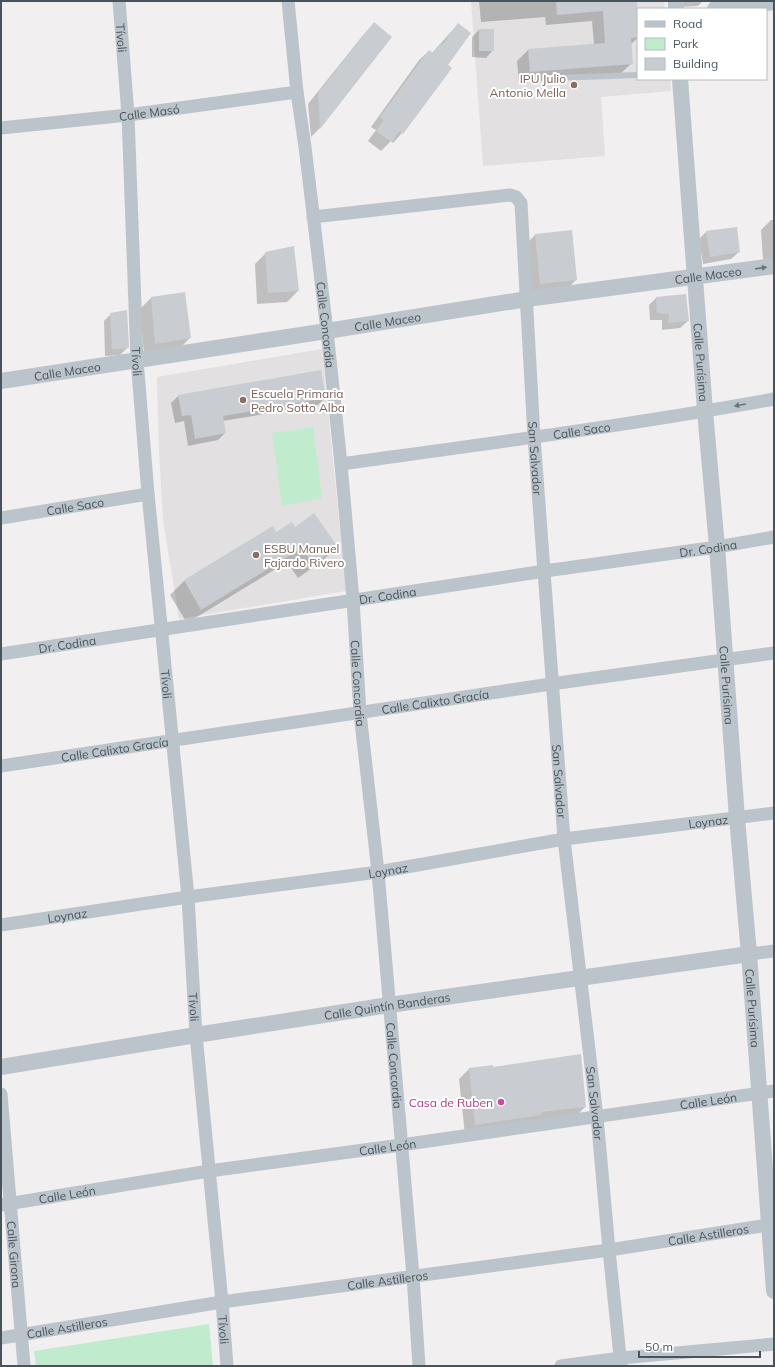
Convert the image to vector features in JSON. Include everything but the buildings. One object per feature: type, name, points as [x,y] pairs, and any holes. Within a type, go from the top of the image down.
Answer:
[{"type":"street","name":"Tívoli","points":[[119,1],[128,115],[137,360],[148,494],[188,897],[196,1034],[227,1366]]},
{"type":"street","name":"Calle Concordia","points":[[288,1],[297,92],[327,331],[354,600],[360,713],[378,872],[388,1005],[413,1276],[418,1366]]},
{"type":"street","points":[[723,8],[774,2]]},
{"type":"street","name":"Calle Purísima","points":[[680,80],[705,411],[718,547],[737,818],[749,954],[766,1092],[774,1291]]},
{"type":"street","name":"Calle Masó","points":[[1,128],[128,115],[297,92]]},
{"type":"street","name":"San Salvador","points":[[313,217],[510,195],[516,197],[521,203],[534,437],[564,839],[597,1117],[608,1250],[621,1362]]},
{"type":"street","name":"Calle Maceo","points":[[1,381],[527,300],[774,266]]},
{"type":"street","name":"Calle Saco","points":[[341,464],[534,437],[774,399]]},
{"type":"street","name":"Calle Saco","points":[[1,518],[148,494]]},
{"type":"street","name":"Dr. Codina","points":[[1,654],[545,571],[718,547],[774,537]]},
{"type":"street","name":"Calle Calixto Gracía","points":[[1,766],[552,684],[774,653]]},
{"type":"street","name":"Loynaz","points":[[1,925],[188,897],[378,872],[564,839],[774,813]]},
{"type":"street","name":"Calle Quintín Banderas","points":[[1,1067],[196,1034],[388,1005],[774,951]]},
{"type":"street","name":"Calle León","points":[[6,1204],[209,1171],[401,1145],[766,1092]]},
{"type":"street","name":"Calle Girona","points":[[1,1094],[6,1204],[22,1335],[24,1366]]},
{"type":"street","name":"Calle Astilleros","points":[[1,1338],[222,1302],[608,1250],[772,1225]]},
{"type":"street","points":[[561,1366],[621,1362],[774,1344]]},
{"type":"lane","points":[[554,78],[637,75]]},
{"type":"shaded area","name":"IPU Julio Antonio Mella","points":[[471,1],[664,1],[665,8],[637,8],[637,80],[670,80],[671,91],[601,97],[605,156],[483,166]]},
{"type":"shaded area","name":"ESBU Manuel Fajardo Rivero","points":[[322,349],[346,591],[179,619],[163,520],[157,377]]},
{"type":"green space","points":[[313,427],[322,498],[282,506],[272,433]]},
{"type":"green space","points":[[209,1324],[213,1366],[36,1366],[34,1351]]},
{"type":"place","name":"IPU Julio Antonio Mella","points":[[574,85]]},
{"type":"place","name":"Escuela Primaria Pedro Sotto Alba","points":[[243,400]]},
{"type":"place","name":"ESBU Manuel Fajardo Rivero","points":[[256,555]]},
{"type":"place","name":"Casa de Ruben","points":[[501,1102]]}]
